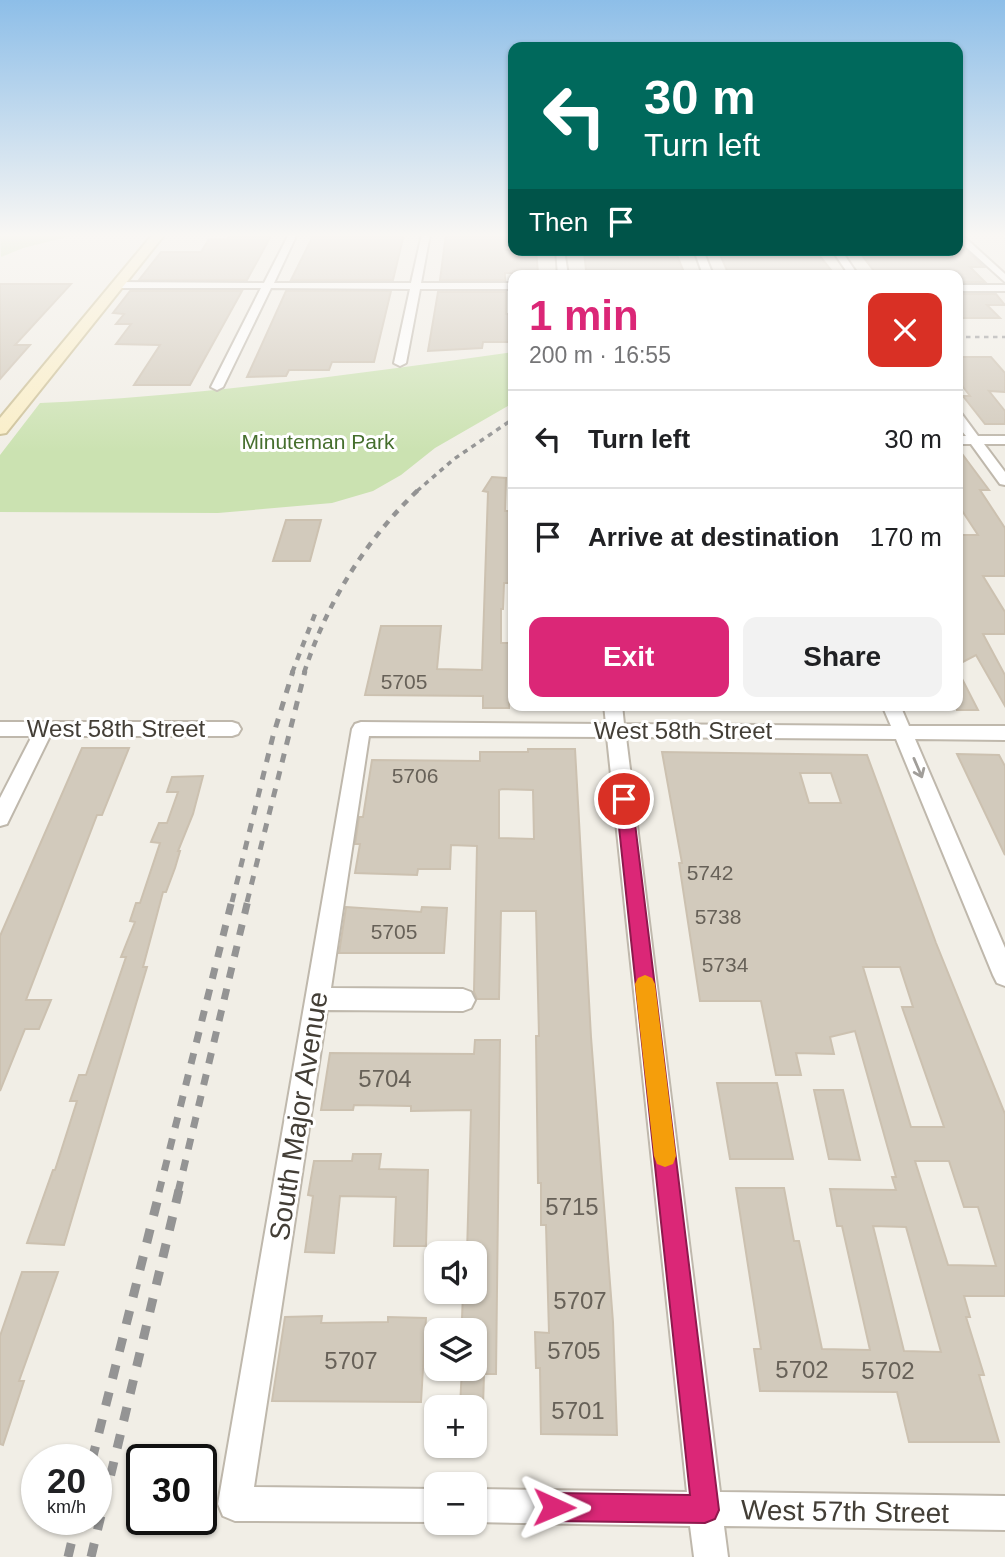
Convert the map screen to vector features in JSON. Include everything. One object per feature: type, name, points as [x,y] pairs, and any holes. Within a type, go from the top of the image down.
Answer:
[{"type":"main road","points":[[0,429],[99,307]]},
{"type":"street","points":[[217,387],[256,307]]},
{"type":"street","points":[[400,363],[411,307]]},
{"type":"street","points":[[963,424],[1005,481]]},
{"type":"street","points":[[963,440],[1005,440]]},
{"type":"street","points":[[893,711],[1005,975]]},
{"type":"street","points":[[614,718],[710,1557]]},
{"type":"street","name":"West 58th Street","points":[[361,729],[614,718],[902,732],[1005,733]]},
{"type":"street","name":"West 58th Street","points":[[0,729],[232,729]]},
{"type":"street","points":[[0,818],[45,729]]},
{"type":"street","name":"South Major Avenue","points":[[235,1504],[361,729]]},
{"type":"street","points":[[317,999],[463,1000]]},
{"type":"street","points":[[235,1504],[424,1506]]},
{"type":"street","name":"West 57th Street","points":[[487,1506],[1005,1513]]},
{"type":"green space","name":"Minuteman Park","points":[[508,353],[508,406],[435,448],[401,475],[373,491],[332,503],[218,513],[0,512],[0,455],[40,403],[218,390]]},
{"type":"building","points":[[0,307],[50,307],[15,345],[30,345],[0,379]]},
{"type":"building","points":[[118,307],[233,307],[190,385],[134,385],[160,345],[116,344],[131,324],[116,324],[124,314],[113,313]]},
{"type":"building","points":[[279,307],[387,307],[374,362],[332,362],[329,370],[289,370],[286,376],[247,377]]},
{"type":"building","points":[[436,307],[506,307],[508,342],[483,342],[482,348],[428,351]]},
{"type":"building","points":[[963,307],[989,307],[1000,318],[963,318]]},
{"type":"building","points":[[963,357],[991,357],[1005,373],[1005,392],[989,391],[1005,411],[1005,424],[985,424],[963,396],[970,396],[963,387]]},
{"type":"building","points":[[963,455],[989,490],[980,490],[1005,528],[1005,576],[983,576],[1005,612],[1005,634],[983,634],[1005,675],[1005,706],[976,655],[963,662],[963,535],[978,535],[963,512]]},
{"type":"building","points":[[492,477],[506,478],[508,583],[504,583],[501,643],[508,643],[508,708],[483,708],[483,696],[365,695],[381,626],[441,626],[437,669],[482,670],[488,492],[483,491]]},
{"type":"building","points":[[286,520],[321,520],[310,561],[273,561]]},
{"type":"building","points":[[963,681],[978,710],[963,710]]},
{"type":"building","points":[[82,748],[129,748],[102,815],[97,815],[26,1000],[51,1000],[39,1029],[25,1029],[0,1091],[0,936]]},
{"type":"building","points":[[528,749],[575,749],[591,1037],[613,1322],[617,1435],[541,1434],[540,1368],[536,1368],[535,1332],[549,1333],[546,1225],[541,1225],[541,1183],[538,1183],[536,911],[501,911],[499,999],[477,999],[474,992],[477,846],[451,845],[450,869],[418,869],[417,875],[355,873],[360,844],[355,844],[359,817],[363,817],[372,760],[480,761],[480,752],[528,752]],"holes":[[[499,790],[533,790],[534,839],[499,838]]]},
{"type":"building","points":[[662,752],[867,755],[936,943],[1005,1114],[1005,1296],[964,1296],[970,1317],[966,1317],[984,1375],[979,1375],[999,1442],[909,1442],[897,1392],[760,1391],[754,1349],[761,1349],[736,1188],[784,1188],[794,1241],[799,1241],[822,1349],[870,1350],[842,1226],[837,1226],[830,1189],[896,1190],[892,1177],[896,1177],[855,1031],[830,1037],[834,1054],[796,1053],[801,1075],[776,1075],[761,1001],[700,1001],[679,863],[682,863]],"holes":[[[800,773],[831,773],[841,803],[809,803]],[[863,967],[900,967],[913,1007],[902,1007],[944,1127],[911,1127]],[[915,1161],[949,1161],[964,1207],[978,1207],[996,1266],[948,1265]],[[873,1226],[906,1227],[941,1352],[904,1351]]]},
{"type":"building","points":[[957,754],[999,755],[1005,766],[1005,855]]},
{"type":"building","points":[[203,776],[175,868],[166,892],[163,892],[143,967],[147,967],[64,1245],[27,1243],[55,1170],[77,1101],[70,1101],[79,1075],[86,1075],[126,957],[121,957],[135,922],[130,921],[136,903],[140,903],[160,843],[151,842],[159,823],[167,823],[178,792],[167,792],[172,777]]},
{"type":"building","points":[[346,907],[421,912],[422,907],[447,908],[444,953],[339,953]]},
{"type":"building","points":[[475,1040],[500,1040],[496,1374],[487,1374],[487,1318],[462,1318],[463,1304],[487,1304],[487,1241],[467,1241],[471,1110],[411,1111],[411,1106],[354,1105],[353,1110],[321,1110],[330,1053],[474,1054]]},
{"type":"building","points":[[717,1083],[777,1083],[793,1159],[730,1159]]},
{"type":"building","points":[[814,1090],[843,1090],[860,1160],[829,1159]]},
{"type":"building","points":[[353,1154],[381,1154],[379,1169],[428,1170],[424,1246],[394,1246],[396,1197],[340,1196],[334,1253],[305,1252],[313,1196],[308,1195],[314,1161],[352,1161]]},
{"type":"building","points":[[22,1272],[58,1272],[19,1381],[24,1381],[3,1445],[0,1444],[0,1336]]},
{"type":"building","points":[[322,1316],[321,1323],[388,1322],[388,1317],[426,1318],[421,1402],[272,1401],[285,1317]]},
{"type":"building","points":[[461,1381],[484,1381],[483,1395],[461,1395]]},
{"type":"railway","points":[[963,337],[1005,337]]},
{"type":"railway","points":[[417,491],[454,459],[508,422]]},
{"type":"railway","points":[[304,673],[324,622],[350,574],[381,530],[417,491]]},
{"type":"railway","points":[[292,673],[315,614]]},
{"type":"railway","points":[[232,902],[273,736],[293,671]]},
{"type":"railway","points":[[247,902],[305,671]]},
{"type":"railway","points":[[159,1192],[232,900]]},
{"type":"railway","points":[[178,1192],[248,900]]},
{"type":"railway","points":[[96,1444],[160,1190]]},
{"type":"railway","points":[[91,1557],[179,1190]]},
{"type":"railway","points":[[68,1557],[73,1535]]},
{"type":"slow traffic","points":[[645,984],[665,1156]]},
{"type":"route","points":[[554,1507],[705,1510],[624,799]]}]
